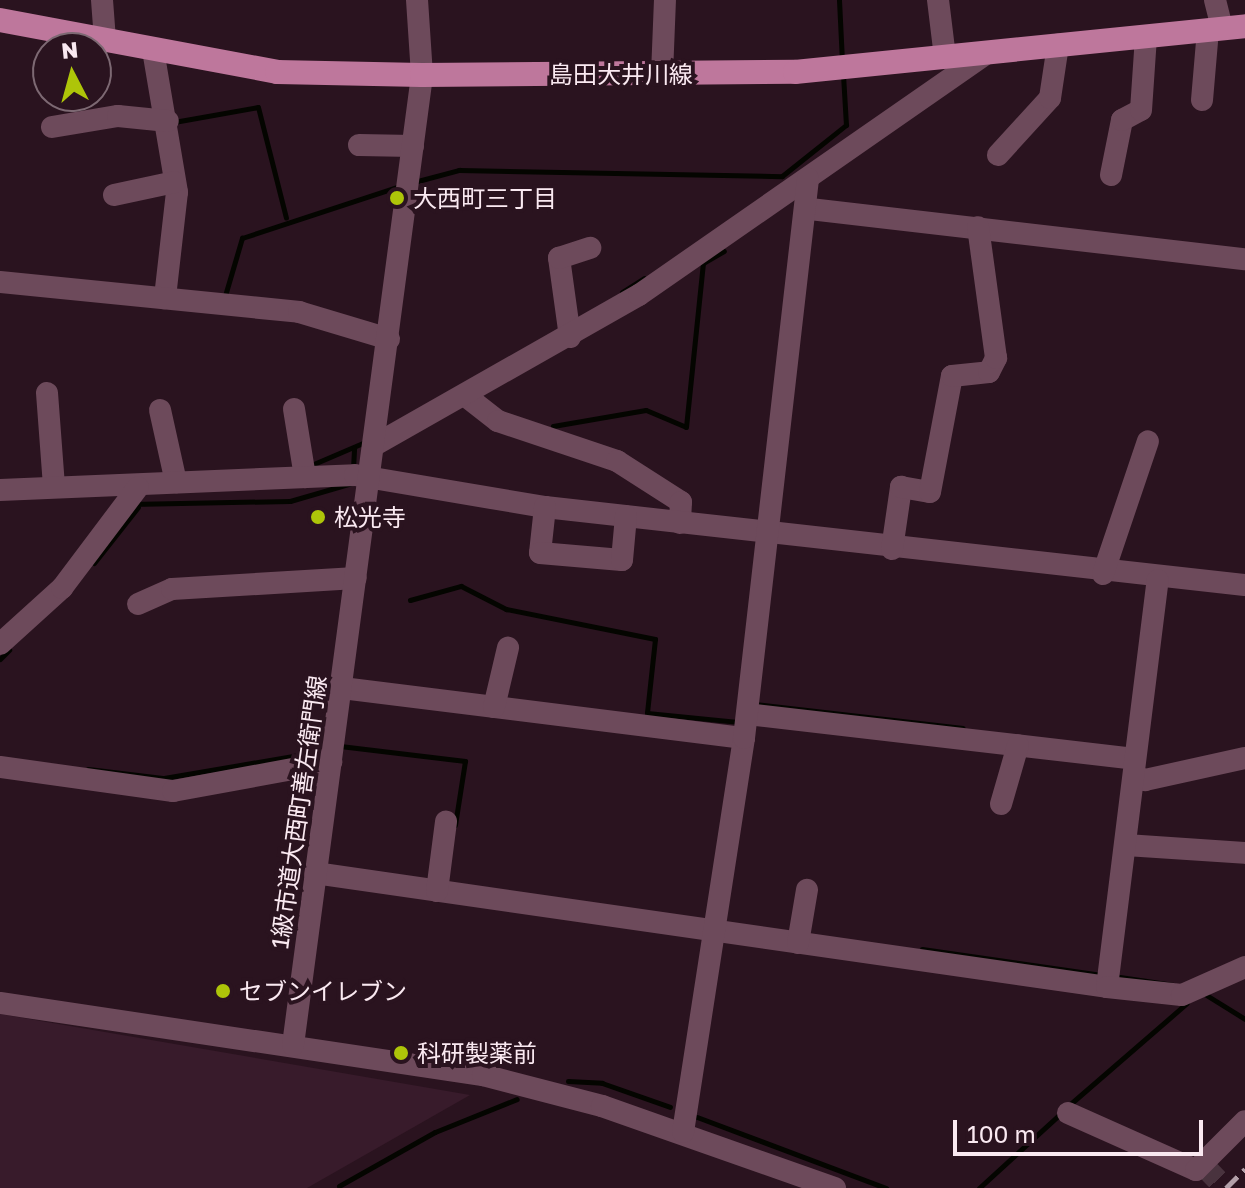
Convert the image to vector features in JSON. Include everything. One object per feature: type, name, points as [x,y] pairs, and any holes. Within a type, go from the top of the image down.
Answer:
[{"type":"main road","name":"島田大井川線","points":[[0,20],[63,32]]},
{"type":"main road","name":"島田大井川線","points":[[112,41],[277,72],[662,74],[795,72],[1225,28]]},
{"type":"street","points":[[102,0],[104,32]]},
{"type":"street","name":"1級市道大西町善左衛門線","points":[[293,1045],[422,75],[417,0]]},
{"type":"street","points":[[662,74],[665,0]]},
{"type":"street","points":[[938,0],[945,57]]},
{"type":"street","points":[[1202,100],[1225,28],[1215,0]]},
{"type":"street","points":[[1111,175],[1122,120],[1141,110],[1146,36]]},
{"type":"street","points":[[998,155],[1050,98],[1058,45]]},
{"type":"street","points":[[153,50],[168,121],[175,182],[165,298]]},
{"type":"street","points":[[373,446],[467,397],[570,337],[808,179],[987,53]]},
{"type":"street","points":[[52,127],[118,116],[168,121]]},
{"type":"street","points":[[359,145],[413,146]]},
{"type":"street","points":[[683,1132],[744,738],[810,209],[808,179]]},
{"type":"street","points":[[114,195],[175,182]]},
{"type":"street","points":[[810,209],[1245,259]]},
{"type":"street","points":[[892,549],[901,487],[930,492],[952,376],[989,372],[996,358],[978,227]]},
{"type":"street","points":[[570,337],[559,258],[590,248]]},
{"type":"street","points":[[0,282],[299,312],[389,339]]},
{"type":"street","points":[[47,393],[54,487]]},
{"type":"street","points":[[467,397],[498,421],[617,461],[681,502],[680,523]]},
{"type":"street","points":[[294,409],[305,477]]},
{"type":"street","points":[[160,410],[176,482]]},
{"type":"street","points":[[1103,574],[1148,441]]},
{"type":"street","points":[[0,490],[138,487],[176,482],[305,477],[369,479],[545,507],[892,549],[1158,580],[1245,585]]},
{"type":"street","points":[[0,644],[80,567],[138,487]]},
{"type":"street","points":[[545,507],[540,553],[622,560],[626,516]]},
{"type":"street","points":[[138,604],[172,589],[356,578]]},
{"type":"street","points":[[1107,987],[1158,580]]},
{"type":"street","points":[[494,707],[508,648]]},
{"type":"street","points":[[342,688],[744,738]]},
{"type":"street","points":[[747,714],[1018,745],[1134,767],[1145,780],[1245,758]]},
{"type":"street","points":[[1001,804],[1018,745]]},
{"type":"street","points":[[0,767],[173,791],[331,762]]},
{"type":"street","points":[[437,891],[446,822]]},
{"type":"street","points":[[1126,845],[1245,853]]},
{"type":"street","points":[[315,873],[1107,987],[1182,995],[1245,967]]},
{"type":"street","points":[[798,943],[807,890]]},
{"type":"street","points":[[0,1003],[497,1078],[683,1132],[835,1188]]},
{"type":"street","points":[[1068,1113],[1196,1170],[1245,1121]]},
{"type":"shaded area","points":[[0,1014],[470,1095],[307,1188],[0,1188]]},
{"type":"waterway","points":[[839,0],[842,61]]},
{"type":"waterway","points":[[414,182],[459,170],[782,176],[846,125],[843,75]]},
{"type":"waterway","points":[[174,122],[258,107],[286,218]]},
{"type":"waterway","points":[[224,299],[242,238],[400,186]]},
{"type":"waterway","points":[[553,426],[646,410],[686,427],[703,263],[724,251]]},
{"type":"waterway","points":[[622,292],[644,278]]},
{"type":"waterway","points":[[309,466],[365,442]]},
{"type":"waterway","points":[[353,469],[354,448]]},
{"type":"waterway","points":[[131,504],[290,501],[352,483]]},
{"type":"waterway","points":[[94,563],[138,507]]},
{"type":"waterway","points":[[410,600],[461,586],[506,609],[655,639],[647,713],[738,722]]},
{"type":"waterway","points":[[0,659],[9,650]]},
{"type":"waterway","points":[[755,704],[963,728]]},
{"type":"waterway","points":[[340,746],[465,761],[455,825]]},
{"type":"waterway","points":[[88,769],[164,778],[327,750]]},
{"type":"waterway","points":[[922,949],[1103,975]]},
{"type":"waterway","points":[[1113,976],[1173,985]]},
{"type":"waterway","points":[[1203,993],[1245,1019]]},
{"type":"waterway","points":[[1068,1106],[1187,1003]]},
{"type":"waterway","points":[[568,1081],[602,1083],[670,1107]]},
{"type":"waterway","points":[[339,1186],[435,1132],[517,1099]]},
{"type":"waterway","points":[[979,1188],[1061,1113]]},
{"type":"waterway","points":[[697,1117],[886,1188]]},
{"type":"tunnel","points":[[1202,1164],[1225,1188]]},
{"type":"railway","points":[[1226,1188],[1245,1169]]},
{"type":"place","name":"大西町三丁目","points":[[397,198]]},
{"type":"place","name":"松光寺","points":[[318,517]]},
{"type":"place","name":"セブンイレブン","points":[[223,991]]},
{"type":"place","name":"科研製薬前","points":[[401,1053]]}]
